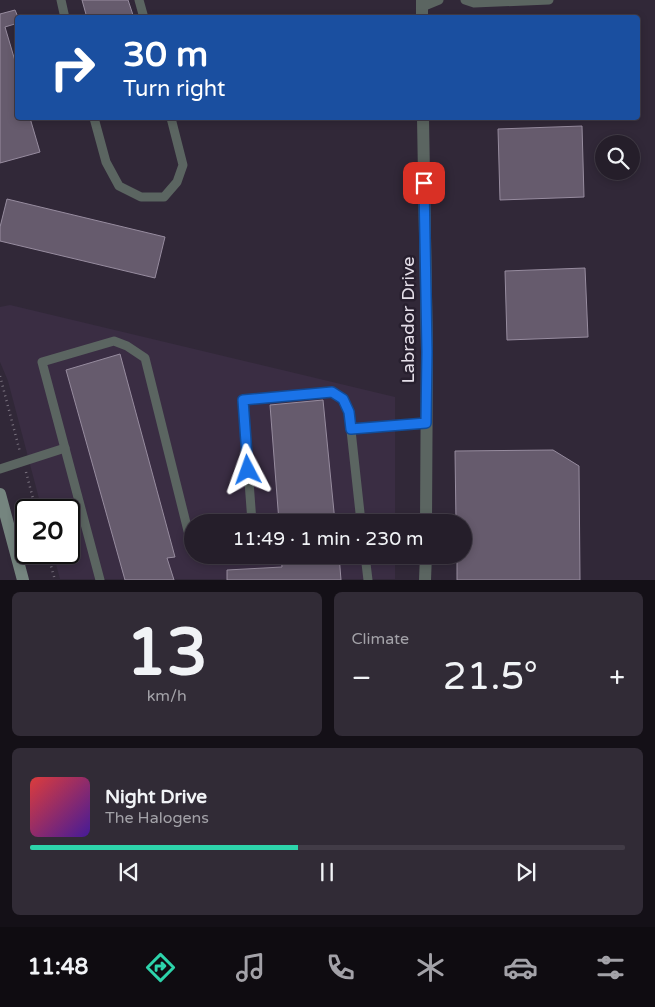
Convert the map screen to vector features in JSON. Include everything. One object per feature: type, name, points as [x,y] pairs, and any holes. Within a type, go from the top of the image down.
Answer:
[{"type":"main road","points":[[0,494],[23,580]]},
{"type":"street","name":"Labrador Drive","points":[[424,120],[427,352],[426,514]]},
{"type":"street","points":[[425,580],[426,564]]},
{"type":"lane","points":[[61,0],[65,15]]},
{"type":"lane","points":[[139,0],[143,15]]},
{"type":"lane","points":[[422,8],[439,0]]},
{"type":"lane","points":[[464,0],[474,3],[549,0]]},
{"type":"lane","points":[[95,120],[106,162],[119,186],[140,197],[164,197],[177,182],[182,165],[171,120]]},
{"type":"lane","points":[[100,580],[42,362],[114,341],[127,346],[145,358],[184,515]]},
{"type":"lane","points":[[251,514],[243,400],[332,392],[343,399],[349,412],[361,514]]},
{"type":"lane","points":[[351,429],[426,423]]},
{"type":"lane","points":[[0,469],[65,448]]},
{"type":"lane","points":[[366,564],[368,580]]},
{"type":"path","points":[[0,376],[19,446]]},
{"type":"path","points":[[27,477],[33,499]]},
{"type":"path","points":[[51,564],[55,580]]},
{"type":"shaded area","points":[[10,305],[395,397],[395,514],[184,514],[184,564],[395,564],[395,579],[60,579],[56,564],[80,564],[80,499],[39,499],[8,381],[0,362],[0,307]]},
{"type":"building","points":[[82,0],[128,0],[133,15],[86,15]]},
{"type":"building","points":[[15,10],[17,15],[15,15],[15,24],[5,27],[15,61],[15,120],[31,120],[40,152],[0,163],[0,14]]},
{"type":"building","points":[[582,126],[584,197],[500,200],[498,129]]},
{"type":"building","points":[[7,199],[165,237],[155,278],[0,241],[0,227]]},
{"type":"building","points":[[585,268],[588,337],[507,340],[505,271]]},
{"type":"building","points":[[120,354],[175,557],[167,558],[174,580],[125,580],[66,370]]},
{"type":"building","points":[[323,400],[334,514],[278,514],[270,405]]},
{"type":"building","points":[[553,450],[579,466],[580,580],[457,580],[457,564],[472,564],[472,514],[456,514],[455,451]]},
{"type":"building","points":[[282,564],[340,564],[341,580],[227,580],[227,570],[282,567]]},
{"type":"route","points":[[248,470],[243,400],[332,392],[343,399],[349,412],[351,429],[426,423],[427,352],[424,183]]}]
